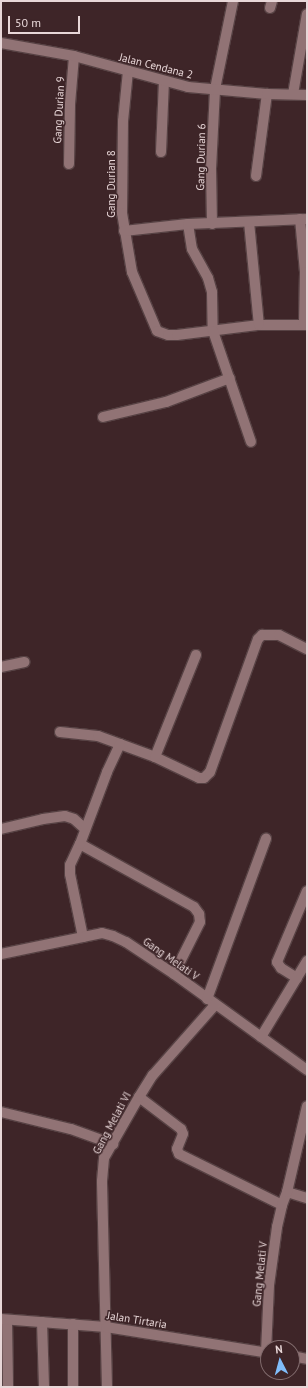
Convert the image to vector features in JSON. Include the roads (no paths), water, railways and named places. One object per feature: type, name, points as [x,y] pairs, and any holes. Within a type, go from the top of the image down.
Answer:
[{"type":"street","name":"Gang Durian 6","points":[[212,224],[211,169],[215,90],[233,1]]},
{"type":"street","points":[[293,94],[307,14]]},
{"type":"street","name":"Jalan Cendana 2","points":[[1,43],[74,56],[188,87],[267,94],[307,95]]},
{"type":"street","name":"Gang Durian 9","points":[[69,164],[70,104],[74,56]]},
{"type":"street","name":"Gang Durian 8","points":[[128,71],[123,121],[122,214],[132,272],[158,331],[168,335],[177,335],[259,325],[306,325]]},
{"type":"street","points":[[161,152],[164,81]]},
{"type":"street","points":[[256,176],[267,94]]},
{"type":"street","points":[[124,231],[188,224],[303,219],[306,325]]},
{"type":"street","points":[[250,222],[259,325]]},
{"type":"street","points":[[188,224],[192,249],[208,278],[212,292],[213,331],[251,442]]},
{"type":"street","points":[[103,416],[166,402],[230,378]]},
{"type":"street","points":[[60,732],[98,736],[155,757],[199,778],[204,778],[209,775],[258,640],[262,635],[279,635],[307,649]]},
{"type":"street","points":[[155,757],[196,655]]},
{"type":"street","points":[[1,667],[24,662]]},
{"type":"street","points":[[83,937],[70,874],[70,865],[80,844],[107,772],[120,744]]},
{"type":"street","points":[[1,829],[65,816],[74,819],[85,829]]},
{"type":"street","points":[[211,1002],[266,840]]},
{"type":"street","points":[[80,844],[194,907],[199,914],[200,922],[174,974]]},
{"type":"street","points":[[297,978],[281,968],[278,962],[307,891]]},
{"type":"street","name":"Gang Melati V","points":[[1,954],[102,933],[113,936],[126,942],[174,974],[307,1070]]},
{"type":"street","points":[[261,1037],[307,961]]},
{"type":"street","name":"Gang Melati VI","points":[[107,1387],[104,1158],[139,1097],[154,1075],[211,1002]]},
{"type":"street","points":[[139,1097],[181,1129],[183,1134],[177,1149],[179,1154],[282,1205]]},
{"type":"street","name":"Gang Melati V","points":[[267,1340],[269,1285],[282,1205],[288,1192],[307,1106]]},
{"type":"street","points":[[1,1112],[70,1129],[113,1144]]},
{"type":"street","points":[[288,1192],[307,1198]]},
{"type":"street","points":[[4,1319],[8,1387]]},
{"type":"street","name":"Jalan Tirtaria","points":[[4,1319],[106,1326],[260,1351]]},
{"type":"street","points":[[42,1322],[44,1387]]},
{"type":"street","points":[[73,1324],[73,1387]]}]
